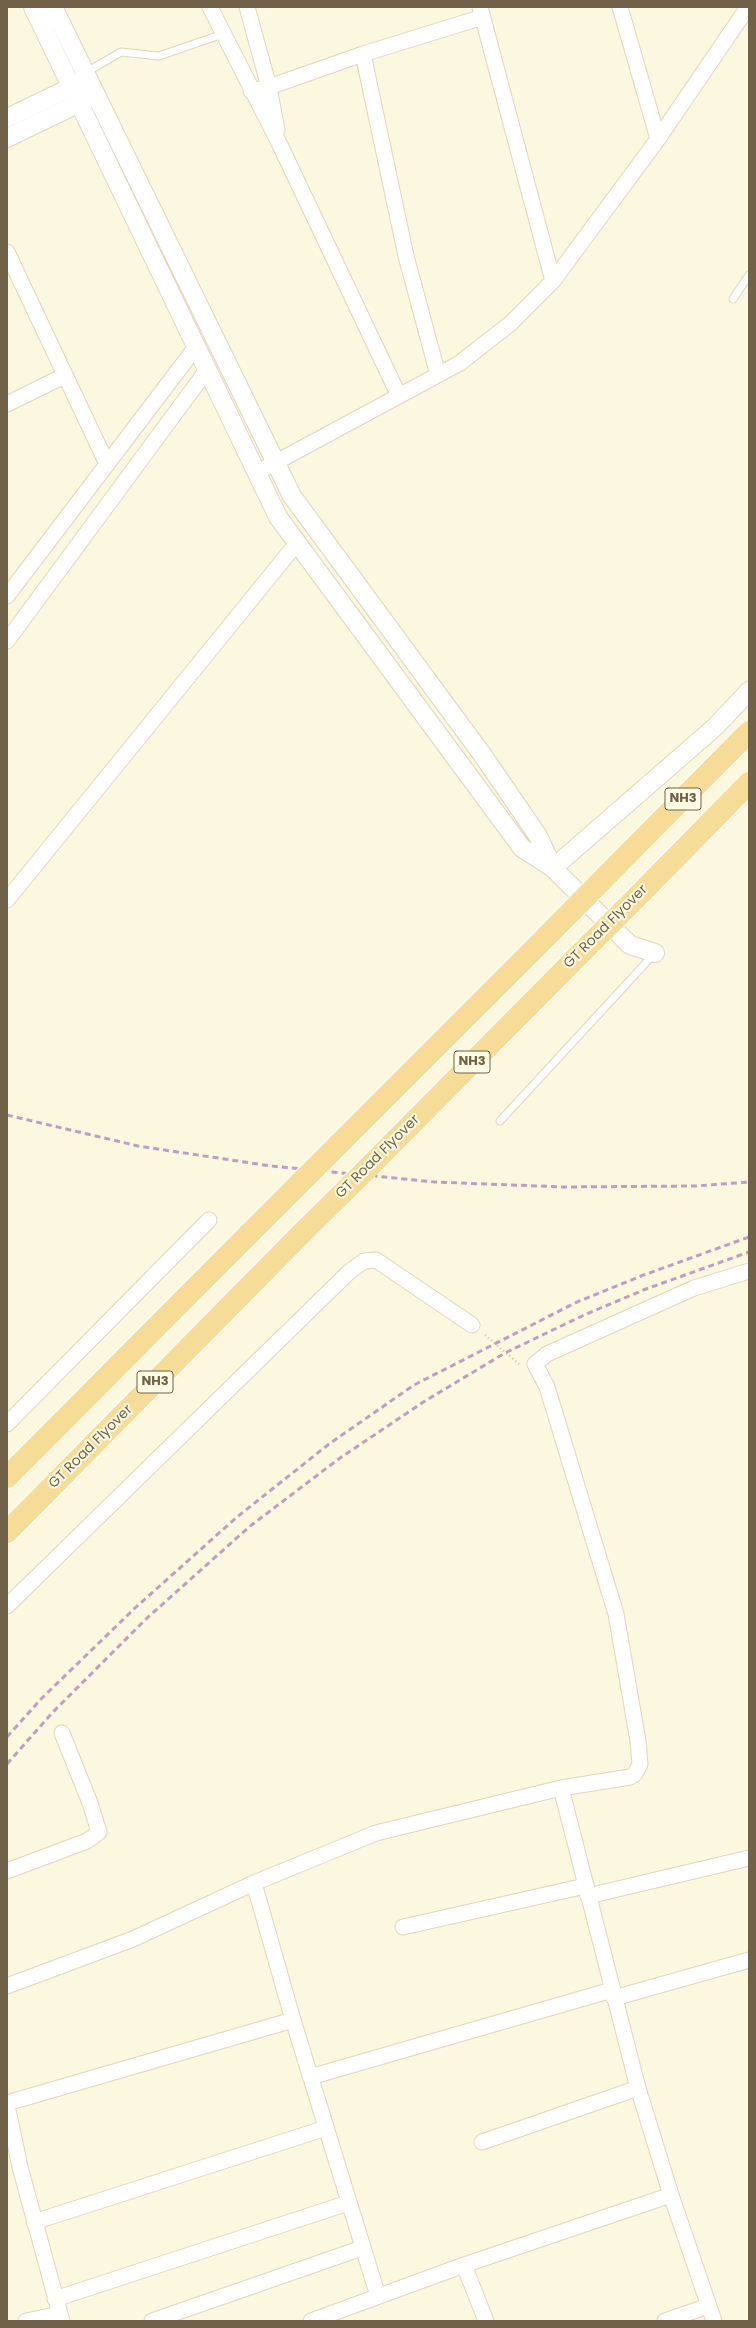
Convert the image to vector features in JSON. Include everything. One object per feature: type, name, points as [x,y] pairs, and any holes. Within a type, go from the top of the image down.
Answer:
[{"type":"highway","name":"NH3","points":[[7,1477],[749,732]]},
{"type":"highway","name":"GT Road Flyover","points":[[7,1532],[749,783]]},
{"type":"street","points":[[33,7],[278,517],[522,848],[553,868],[630,945],[655,953]]},
{"type":"street","points":[[53,7],[292,496],[484,758],[538,836],[553,868]]},
{"type":"street","points":[[210,7],[251,91],[280,145],[399,396]]},
{"type":"street","points":[[247,7],[269,87],[280,145]]},
{"type":"street","points":[[620,7],[658,139]]},
{"type":"street","points":[[256,473],[460,363],[511,323],[553,281],[658,139],[748,7]]},
{"type":"street","points":[[251,91],[269,87],[482,12],[553,281]]},
{"type":"street","points":[[363,54],[406,256],[438,375]]},
{"type":"street","points":[[7,138],[75,95],[90,82]]},
{"type":"street","points":[[7,118],[75,95]]},
{"type":"street","points":[[9,262],[107,464]]},
{"type":"street","points":[[7,596],[196,348]]},
{"type":"street","points":[[7,641],[207,370]]},
{"type":"street","points":[[7,404],[64,376]]},
{"type":"street","points":[[7,900],[296,543]]},
{"type":"street","points":[[553,868],[715,727],[749,691]]},
{"type":"street","points":[[7,1424],[209,1220]]},
{"type":"street","points":[[7,1606],[349,1272],[364,1261],[376,1260],[472,1325]]},
{"type":"street","points":[[7,1986],[133,1939],[254,1884],[376,1833],[561,1788],[630,1777],[635,1774],[640,1764],[616,1614],[547,1387],[535,1364],[547,1354],[694,1288],[749,1271]]},
{"type":"street","points":[[7,1871],[88,1841],[99,1832],[90,1803],[62,1733]]},
{"type":"street","points":[[561,1788],[638,2088],[671,2195],[714,2321]]},
{"type":"street","points":[[403,1927],[749,1858]]},
{"type":"street","points":[[254,1884],[310,2077],[378,2296]]},
{"type":"street","points":[[310,2077],[613,1994],[749,1960]]},
{"type":"street","points":[[26,2321],[61,2317],[20,2167],[7,2104],[293,2020]]},
{"type":"street","points":[[482,2142],[638,2088]]},
{"type":"street","points":[[34,2222],[326,2128]]},
{"type":"street","points":[[311,2321],[464,2265],[671,2195]]},
{"type":"street","points":[[55,2299],[348,2203]]},
{"type":"street","points":[[152,2321],[362,2248]]},
{"type":"street","points":[[464,2265],[486,2321]]},
{"type":"street","points":[[665,2321],[708,2306]]},
{"type":"lane","points":[[90,82],[121,52],[159,56],[223,34]]},
{"type":"lane","points":[[733,299],[749,275]]},
{"type":"lane","points":[[500,1121],[655,953]]},
{"type":"path","points":[[472,1325],[516,1363],[524,1366],[535,1364]]},
{"type":"railway","points":[[7,1115],[138,1146],[271,1166],[435,1182],[564,1187],[696,1186],[749,1182]]},
{"type":"railway","points":[[7,1737],[41,1699],[135,1608],[237,1517],[329,1444],[414,1385],[577,1302],[641,1276],[749,1237]]},
{"type":"railway","points":[[7,1764],[53,1712],[146,1619],[249,1527],[340,1458],[425,1401],[505,1353],[584,1315],[646,1289],[749,1252]]}]
